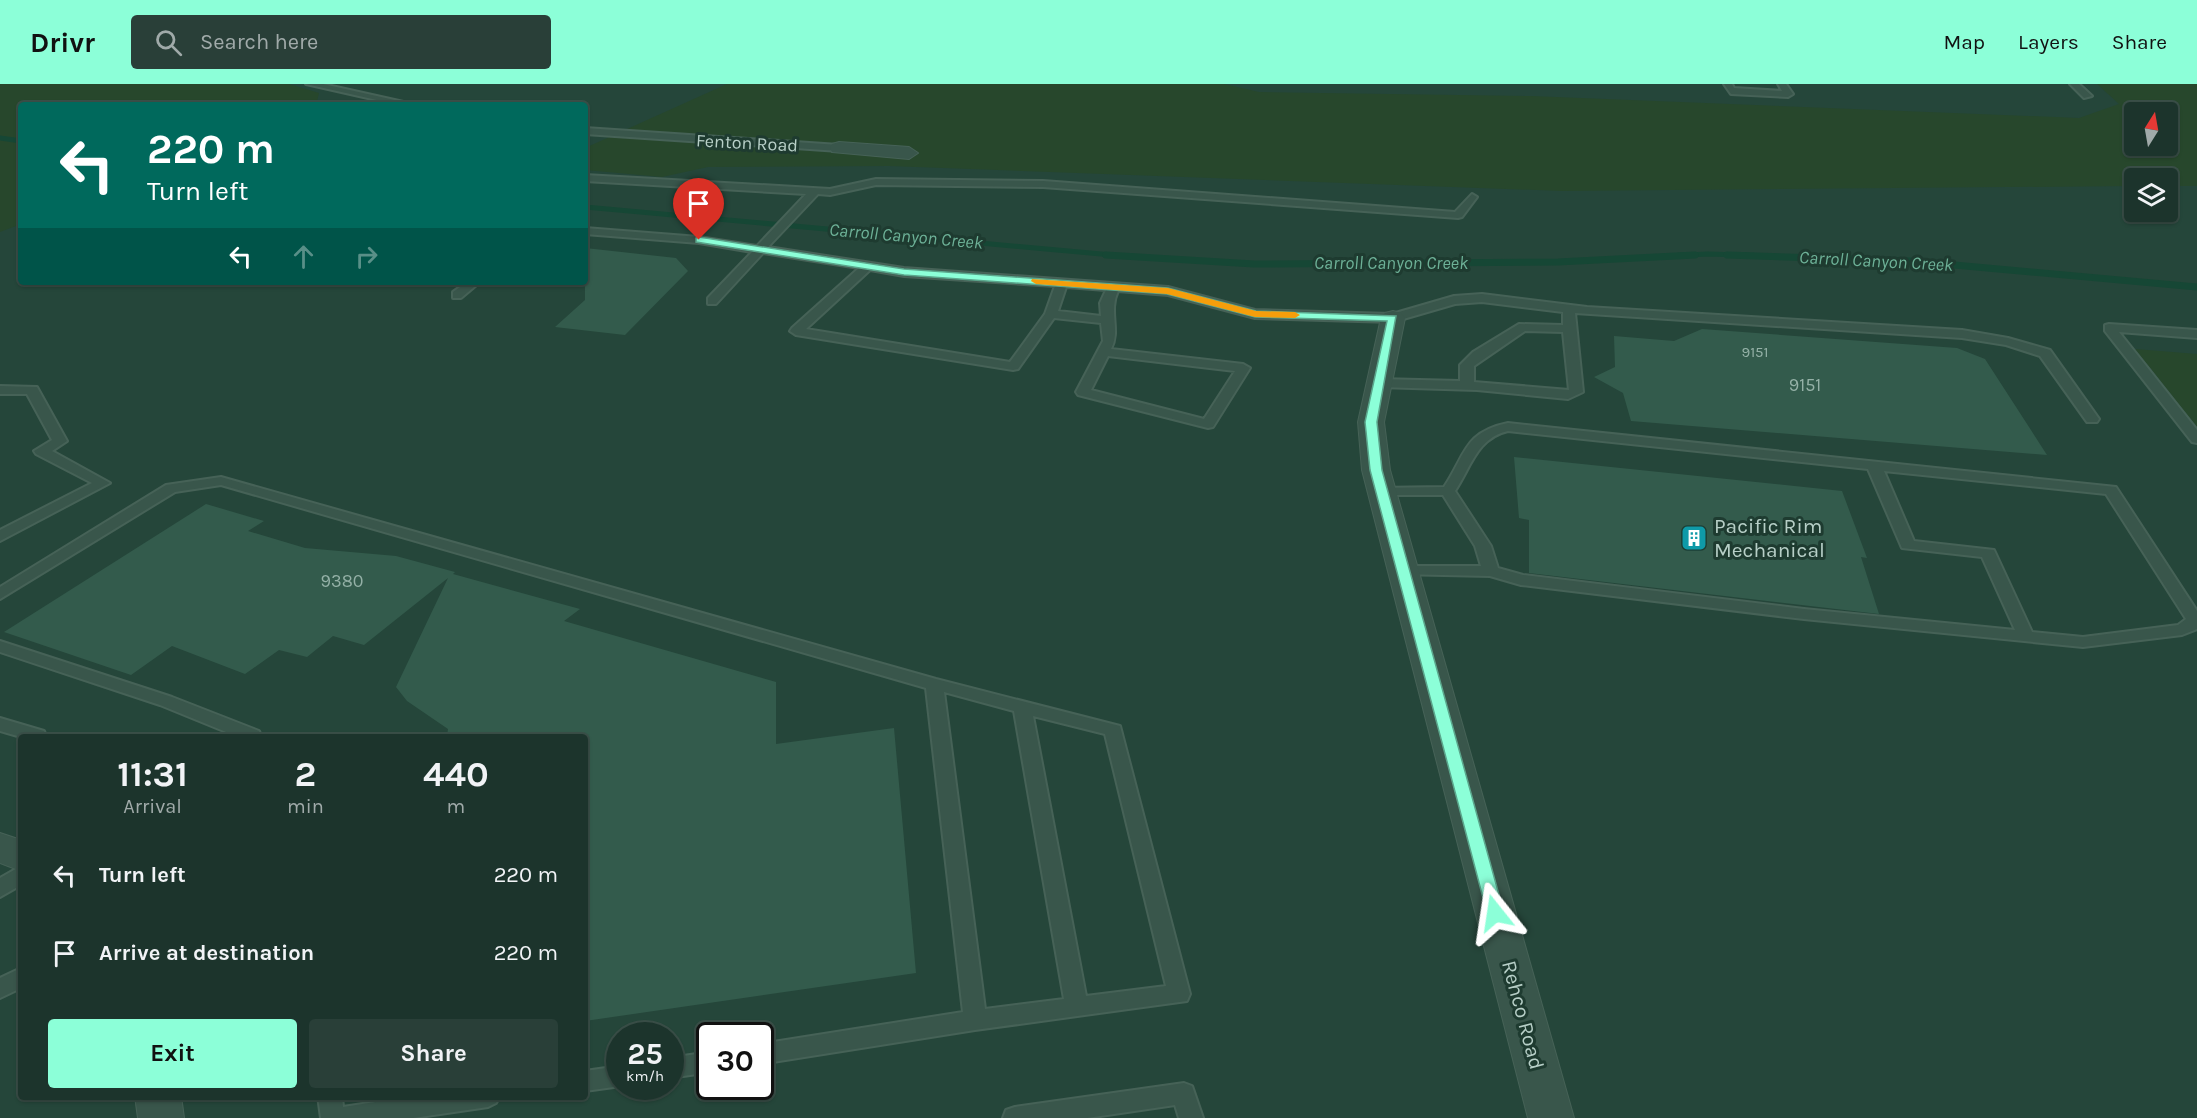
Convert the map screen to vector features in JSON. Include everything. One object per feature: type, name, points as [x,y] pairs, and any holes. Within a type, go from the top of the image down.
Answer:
[{"type":"street","name":"Fenton Road","points":[[839,148],[909,153]]},
{"type":"street","name":"Rehco Road","points":[[1393,318],[1371,422],[1376,470],[1551,1118]]},
{"type":"street","points":[[0,847],[18,855]]},
{"type":"street","points":[[159,1100],[161,1118]]},
{"type":"lane","points":[[310,84],[397,102]]},
{"type":"lane","points":[[1728,84],[1731,91],[1788,94],[1782,84]]},
{"type":"lane","points":[[2074,84],[2088,96]]},
{"type":"lane","name":"Fenton Road","points":[[588,131],[839,148]]},
{"type":"lane","points":[[588,178],[814,192],[830,192],[876,182],[1043,184],[1458,215],[1472,197]]},
{"type":"lane","points":[[712,301],[814,192]]},
{"type":"lane","points":[[588,231],[699,240],[904,272],[1168,291],[1255,314],[1393,318],[1454,300],[1482,298],[1569,309],[1962,334],[2008,342],[2045,354],[2092,418]]},
{"type":"lane","points":[[868,266],[796,331],[1013,366],[1051,314],[1062,283]]},
{"type":"lane","points":[[457,295],[470,285]]},
{"type":"lane","points":[[1104,352],[1242,368],[1208,424],[1083,393],[1109,341],[1106,303],[1114,287]]},
{"type":"lane","points":[[1379,383],[1467,386],[1568,395],[1576,392],[1569,309]]},
{"type":"lane","points":[[1051,314],[1107,320]]},
{"type":"lane","points":[[1467,386],[1467,366],[1512,332],[1523,327],[1569,329]]},
{"type":"lane","points":[[2197,334],[2109,328],[2197,439]]},
{"type":"lane","points":[[0,390],[32,390],[60,441],[41,451],[104,483],[0,536]]},
{"type":"lane","points":[[1403,571],[1491,571],[1521,580],[1686,600],[2083,642],[2115,640],[2182,630],[2191,625],[2194,619],[2111,490],[1508,427],[1491,429],[1480,436],[1448,491]]},
{"type":"lane","points":[[1874,465],[1908,545],[1988,553],[2026,636]]},
{"type":"lane","points":[[0,594],[171,488],[221,482],[934,684],[1113,730],[1179,994],[975,1020],[774,1052]]},
{"type":"lane","points":[[1381,491],[1448,491]]},
{"type":"lane","points":[[1448,491],[1483,546],[1491,571]]},
{"type":"lane","points":[[0,646],[166,701],[247,734]]},
{"type":"lane","points":[[934,684],[975,1020]]},
{"type":"lane","points":[[1023,708],[1077,1007]]},
{"type":"lane","points":[[0,724],[31,734]]},
{"type":"lane","points":[[0,889],[18,875]]},
{"type":"lane","points":[[0,989],[18,979]]},
{"type":"lane","points":[[588,1081],[606,1078]]},
{"type":"lane","points":[[1015,1118],[1184,1093],[1191,1118]]},
{"type":"lane","points":[[331,1100],[333,1118]]},
{"type":"lane","points":[[344,1118],[439,1100]]},
{"type":"green space","points":[[0,84],[289,84],[319,93],[317,102],[18,102],[18,225],[0,232]]},
{"type":"green space","points":[[727,84],[1224,84],[1259,92],[1531,96],[2079,118],[2119,104],[2097,84],[2197,84],[2197,186],[2178,186],[2178,168],[2124,168],[2124,186],[1562,191],[889,166],[708,167],[662,177],[588,170],[588,147]]},
{"type":"green space","points":[[2135,349],[2197,354],[2197,427]]},
{"type":"building","points":[[588,248],[676,258],[688,271],[625,335],[555,327],[585,300],[585,285],[588,285]]},
{"type":"building","points":[[1702,329],[1957,348],[1985,359],[2047,455],[1631,421],[1623,393],[1594,377],[1615,367],[1614,336],[1674,341]]},
{"type":"building","name":"Pacific Rim Mechanical","points":[[1514,457],[1842,491],[1867,558],[1861,557],[1879,614],[1529,573],[1529,520],[1519,518]]},
{"type":"building","points":[[206,504],[264,521],[248,531],[305,548],[396,556],[455,572],[453,574],[580,609],[564,621],[776,682],[776,744],[894,728],[916,973],[588,1021],[588,734],[447,734],[448,729],[407,701],[396,687],[448,578],[364,645],[333,636],[307,657],[279,650],[245,674],[172,646],[131,675],[4,632]]},
{"type":"waterway","name":"Carroll Canyon Creek","points":[[0,138],[18,141]]},
{"type":"waterway","name":"Carroll Canyon Creek","points":[[588,207],[1123,256]]},
{"type":"waterway","name":"Carroll Canyon Creek","points":[[1667,256],[1708,254],[1771,256]]},
{"type":"waterway","name":"Carroll Canyon Creek","points":[[1106,255],[1254,264],[1558,262],[1695,255]]},
{"type":"waterway","name":"Carroll Canyon Creek","points":[[1727,255],[1910,261],[2197,287]]},
{"type":"slow traffic","points":[[1036,281],[1168,291],[1255,314],[1295,315]]},
{"type":"place","name":"Pacific Rim Mechanical","points":[[1694,538]]},
{"type":"route","points":[[699,240],[904,272],[1168,291],[1255,314],[1393,318],[1371,422],[1376,470],[1495,913]]}]
